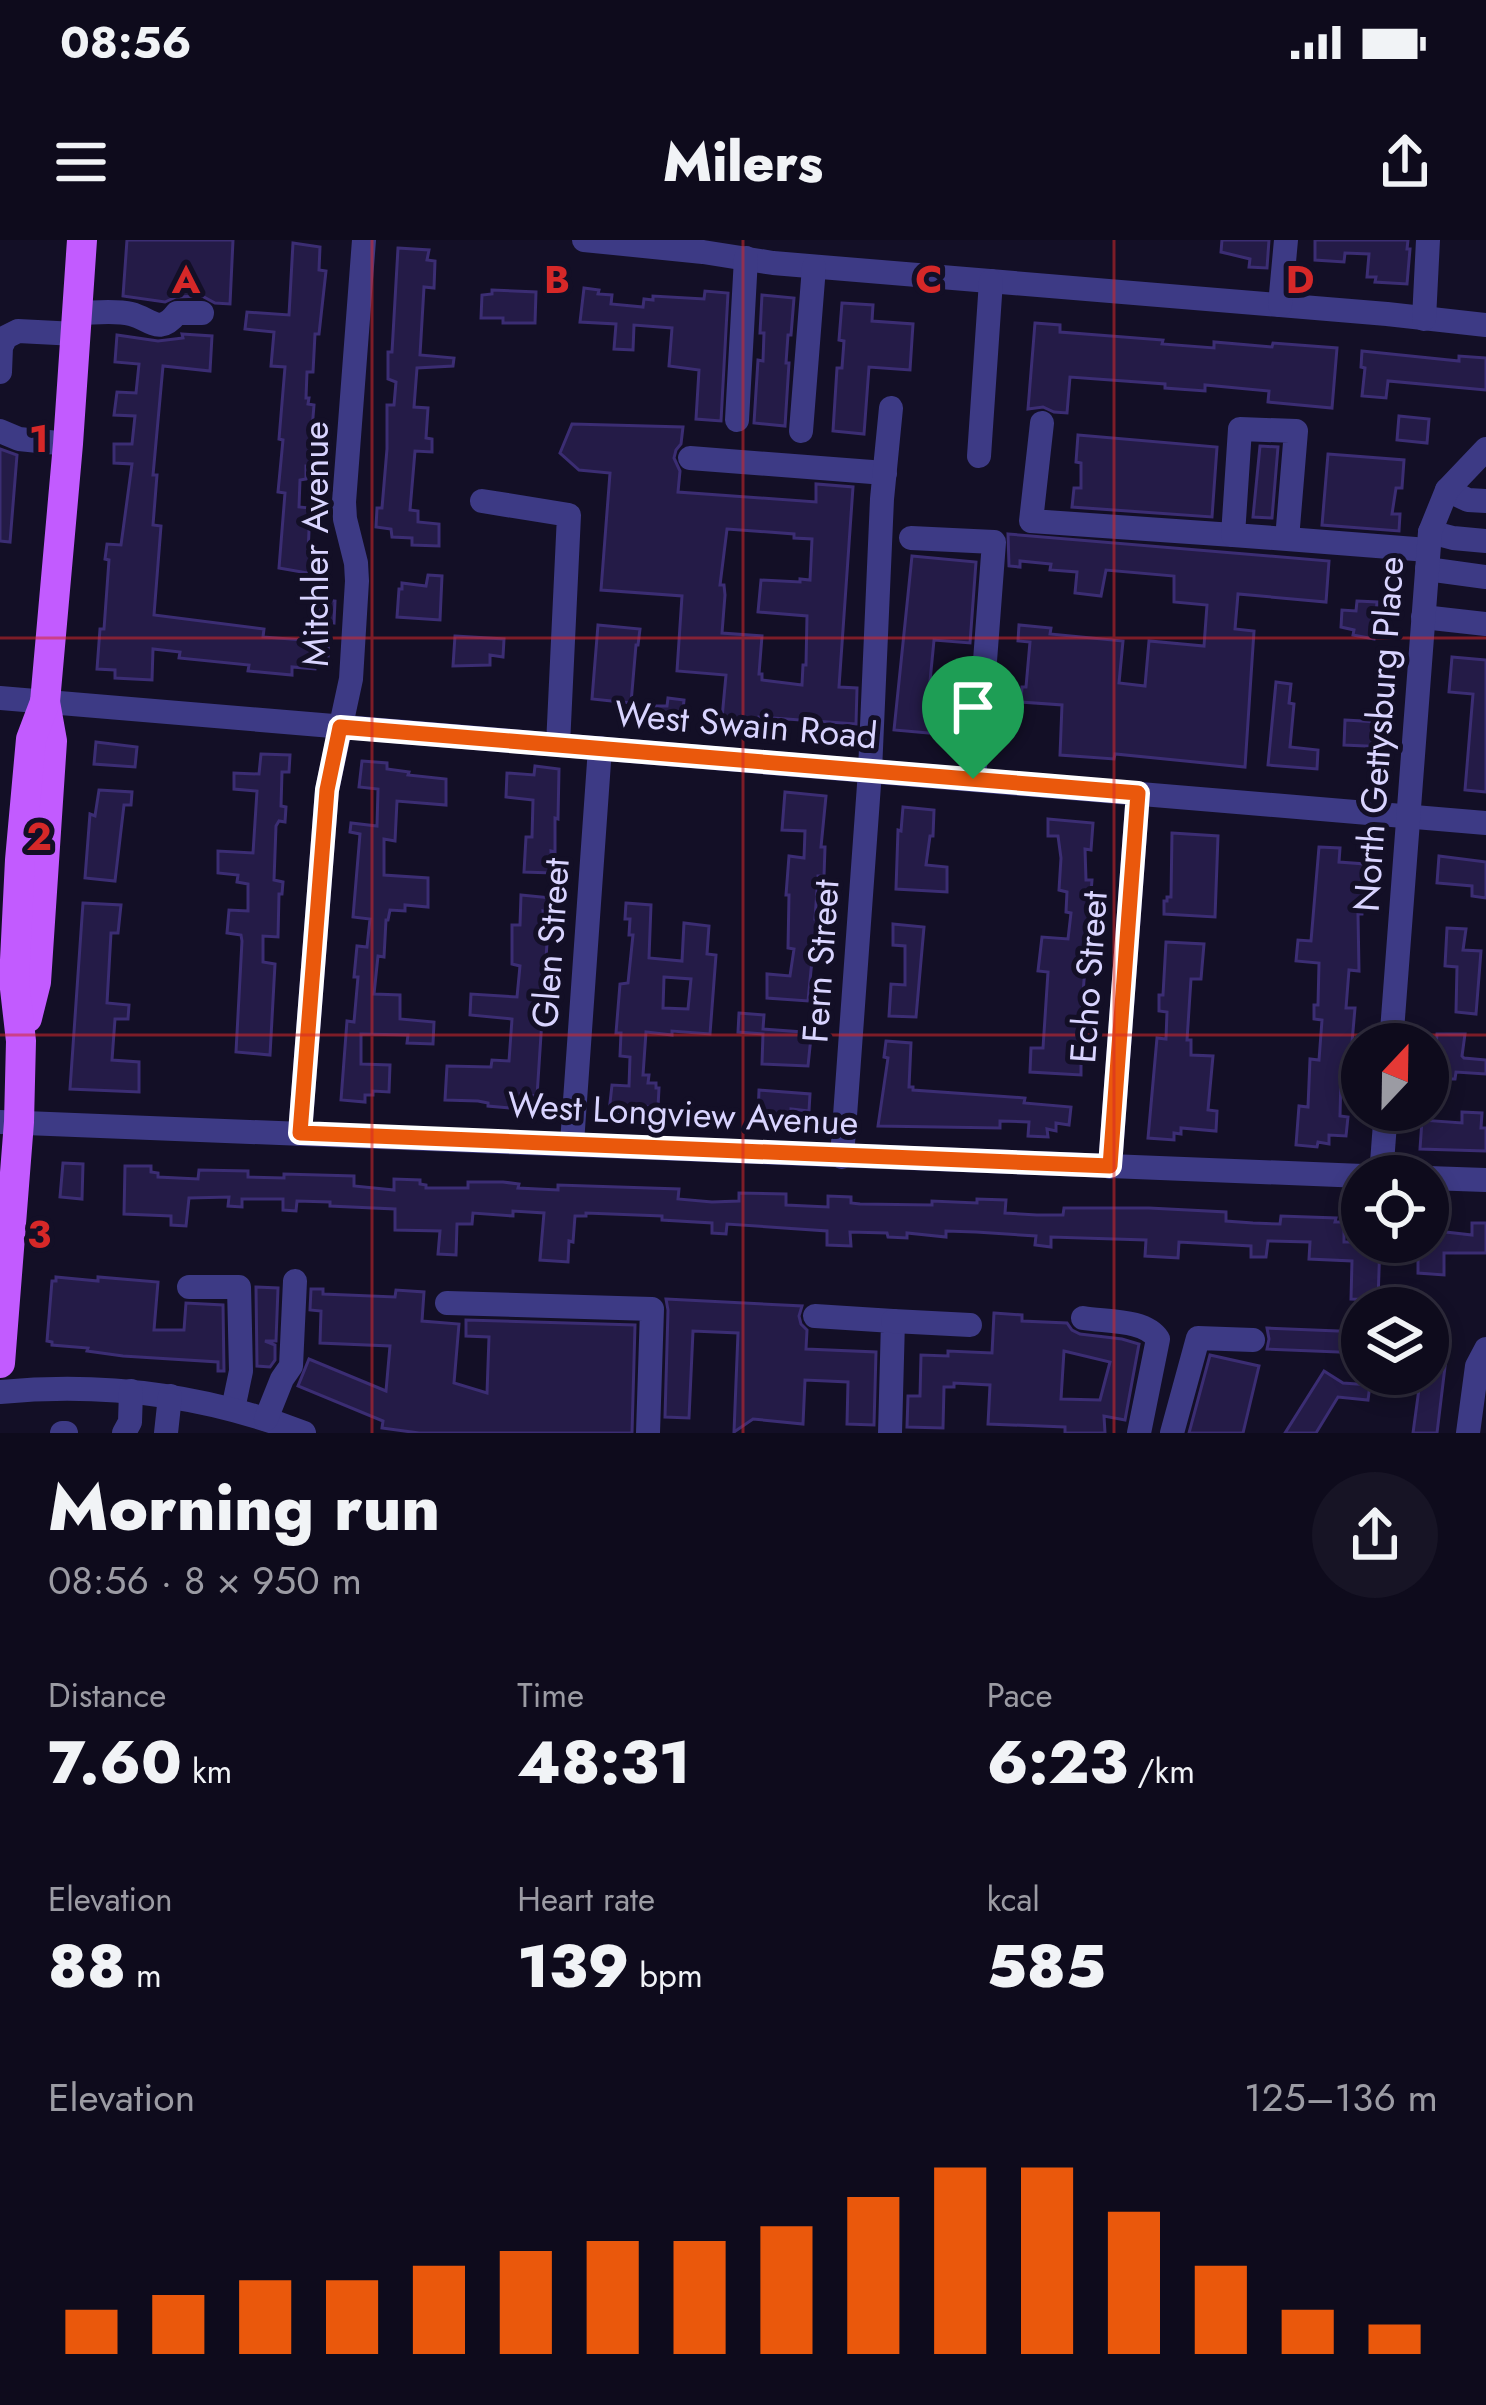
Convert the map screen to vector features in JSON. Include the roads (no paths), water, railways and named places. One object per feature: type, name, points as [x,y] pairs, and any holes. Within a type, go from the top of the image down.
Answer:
[{"type":"main road","points":[[21,1041],[10,859],[31,740],[45,702],[82,240]]},
{"type":"main road","points":[[0,1363],[9,1122],[36,982],[52,741],[45,702]]},
{"type":"street","name":"Mitchler Avenue","points":[[300,1133],[327,790],[351,679],[357,581],[344,502],[364,240]]},
{"type":"street","points":[[584,240],[704,246],[746,258],[814,267],[1486,326]]},
{"type":"street","points":[[1280,305],[1286,240]]},
{"type":"street","points":[[1424,319],[1428,240]]},
{"type":"street","points":[[737,420],[746,258]]},
{"type":"street","points":[[801,431],[814,267]]},
{"type":"street","points":[[979,456],[991,281]]},
{"type":"street","points":[[0,371],[6,337],[18,331],[133,314],[160,325],[189,313]]},
{"type":"street","name":"Fern Street","points":[[842,1157],[891,408]]},
{"type":"street","points":[[1042,424],[1031,520],[1428,550],[1486,577]]},
{"type":"street","points":[[1233,535],[1240,429],[1296,431],[1287,539]]},
{"type":"street","points":[[0,431],[19,439],[68,443]]},
{"type":"street","name":"North Gettysburg Place","points":[[1393,1023],[1428,550],[1447,490],[1486,448]]},
{"type":"street","points":[[690,458],[885,473]]},
{"type":"street","points":[[1447,490],[1468,500],[1486,501]]},
{"type":"street","points":[[482,501],[569,514],[558,745]]},
{"type":"street","points":[[910,538],[994,542],[978,780]]},
{"type":"street","points":[[1428,550],[1453,538],[1486,541]]},
{"type":"street","points":[[978,780],[998,602]]},
{"type":"street","points":[[1423,616],[1486,624]]},
{"type":"street","name":"West Swain Road","points":[[0,698],[1486,823]]},
{"type":"street","name":"Glen Street","points":[[572,1143],[600,748]]},
{"type":"street","name":"Echo Street","points":[[1110,1166],[1138,793]]},
{"type":"street","name":"West Longview Avenue","points":[[9,1122],[1341,1175]]},
{"type":"street","points":[[1449,1179],[1486,1180]]},
{"type":"street","points":[[266,1419],[291,1366],[295,1281]]},
{"type":"street","points":[[190,1287],[239,1287],[241,1371],[233,1409]]},
{"type":"street","points":[[447,1303],[652,1309],[648,1433]]},
{"type":"street","points":[[815,1316],[970,1324]]},
{"type":"street","points":[[1083,1318],[1144,1327],[1156,1334],[1139,1433]]},
{"type":"street","points":[[890,1433],[893,1321]]},
{"type":"street","points":[[1172,1433],[1198,1338],[1253,1340]]},
{"type":"street","points":[[1468,1433],[1477,1366],[1486,1349]]},
{"type":"street","points":[[0,1392],[48,1387],[170,1396],[233,1409],[304,1433]]},
{"type":"street","points":[[124,1433],[130,1422],[131,1391]]},
{"type":"street","points":[[166,1433],[170,1396]]}]
